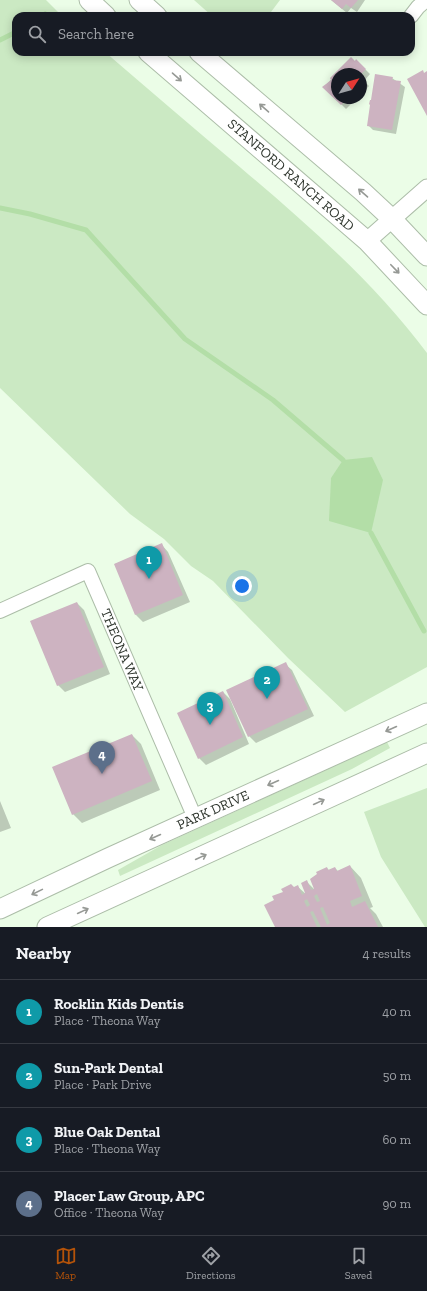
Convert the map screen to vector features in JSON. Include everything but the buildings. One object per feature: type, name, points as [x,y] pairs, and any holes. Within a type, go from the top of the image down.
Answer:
[{"type":"main road","points":[[89,0],[102,12]]},
{"type":"main road","points":[[139,0],[152,12]]},
{"type":"main road","name":"STANFORD RANCH ROAD","points":[[153,56],[367,241],[427,305]]},
{"type":"main road","points":[[204,56],[392,219],[427,256]]},
{"type":"main road","name":"PARK DRIVE","points":[[0,909],[195,818],[427,713]]},
{"type":"main road","points":[[47,927],[427,753]]},
{"type":"main road","points":[[0,923],[61,895],[108,858]]},
{"type":"street","points":[[414,12],[426,0]]},
{"type":"street","points":[[367,241],[427,188]]},
{"type":"street","name":"THEONA WAY","points":[[0,611],[88,571],[195,818]]},
{"type":"shaded area","points":[[0,0],[46,0],[58,12],[12,12],[12,56],[110,56],[266,189],[339,255],[385,302],[427,353],[427,667],[345,712],[288,658],[213,581],[191,566],[164,539],[130,514],[0,388]]},
{"type":"shaded area","points":[[194,0],[280,0],[271,12],[208,12]]},
{"type":"shaded area","points":[[372,457],[383,480],[371,533],[329,521],[331,478],[343,460]]},
{"type":"shaded area","points":[[387,742],[390,748],[352,769],[120,876],[118,870],[162,845]]},
{"type":"shaded area","points":[[427,788],[427,927],[425,927],[381,857],[364,812]]},
{"type":"waterway","points":[[0,40],[12,34]]},
{"type":"waterway","points":[[0,208],[30,214],[86,230],[185,339],[273,400],[343,460]]},
{"type":"waterway","points":[[371,533],[424,631]]},
{"type":"place","name":"Rocklin Kids Dentis","points":[[149,579]]},
{"type":"place","name":"Sun-Park Dental","points":[[267,699]]},
{"type":"place","name":"Blue Oak Dental","points":[[210,725]]},
{"type":"place","name":"Placer Law Group, APC","points":[[102,774]]}]
